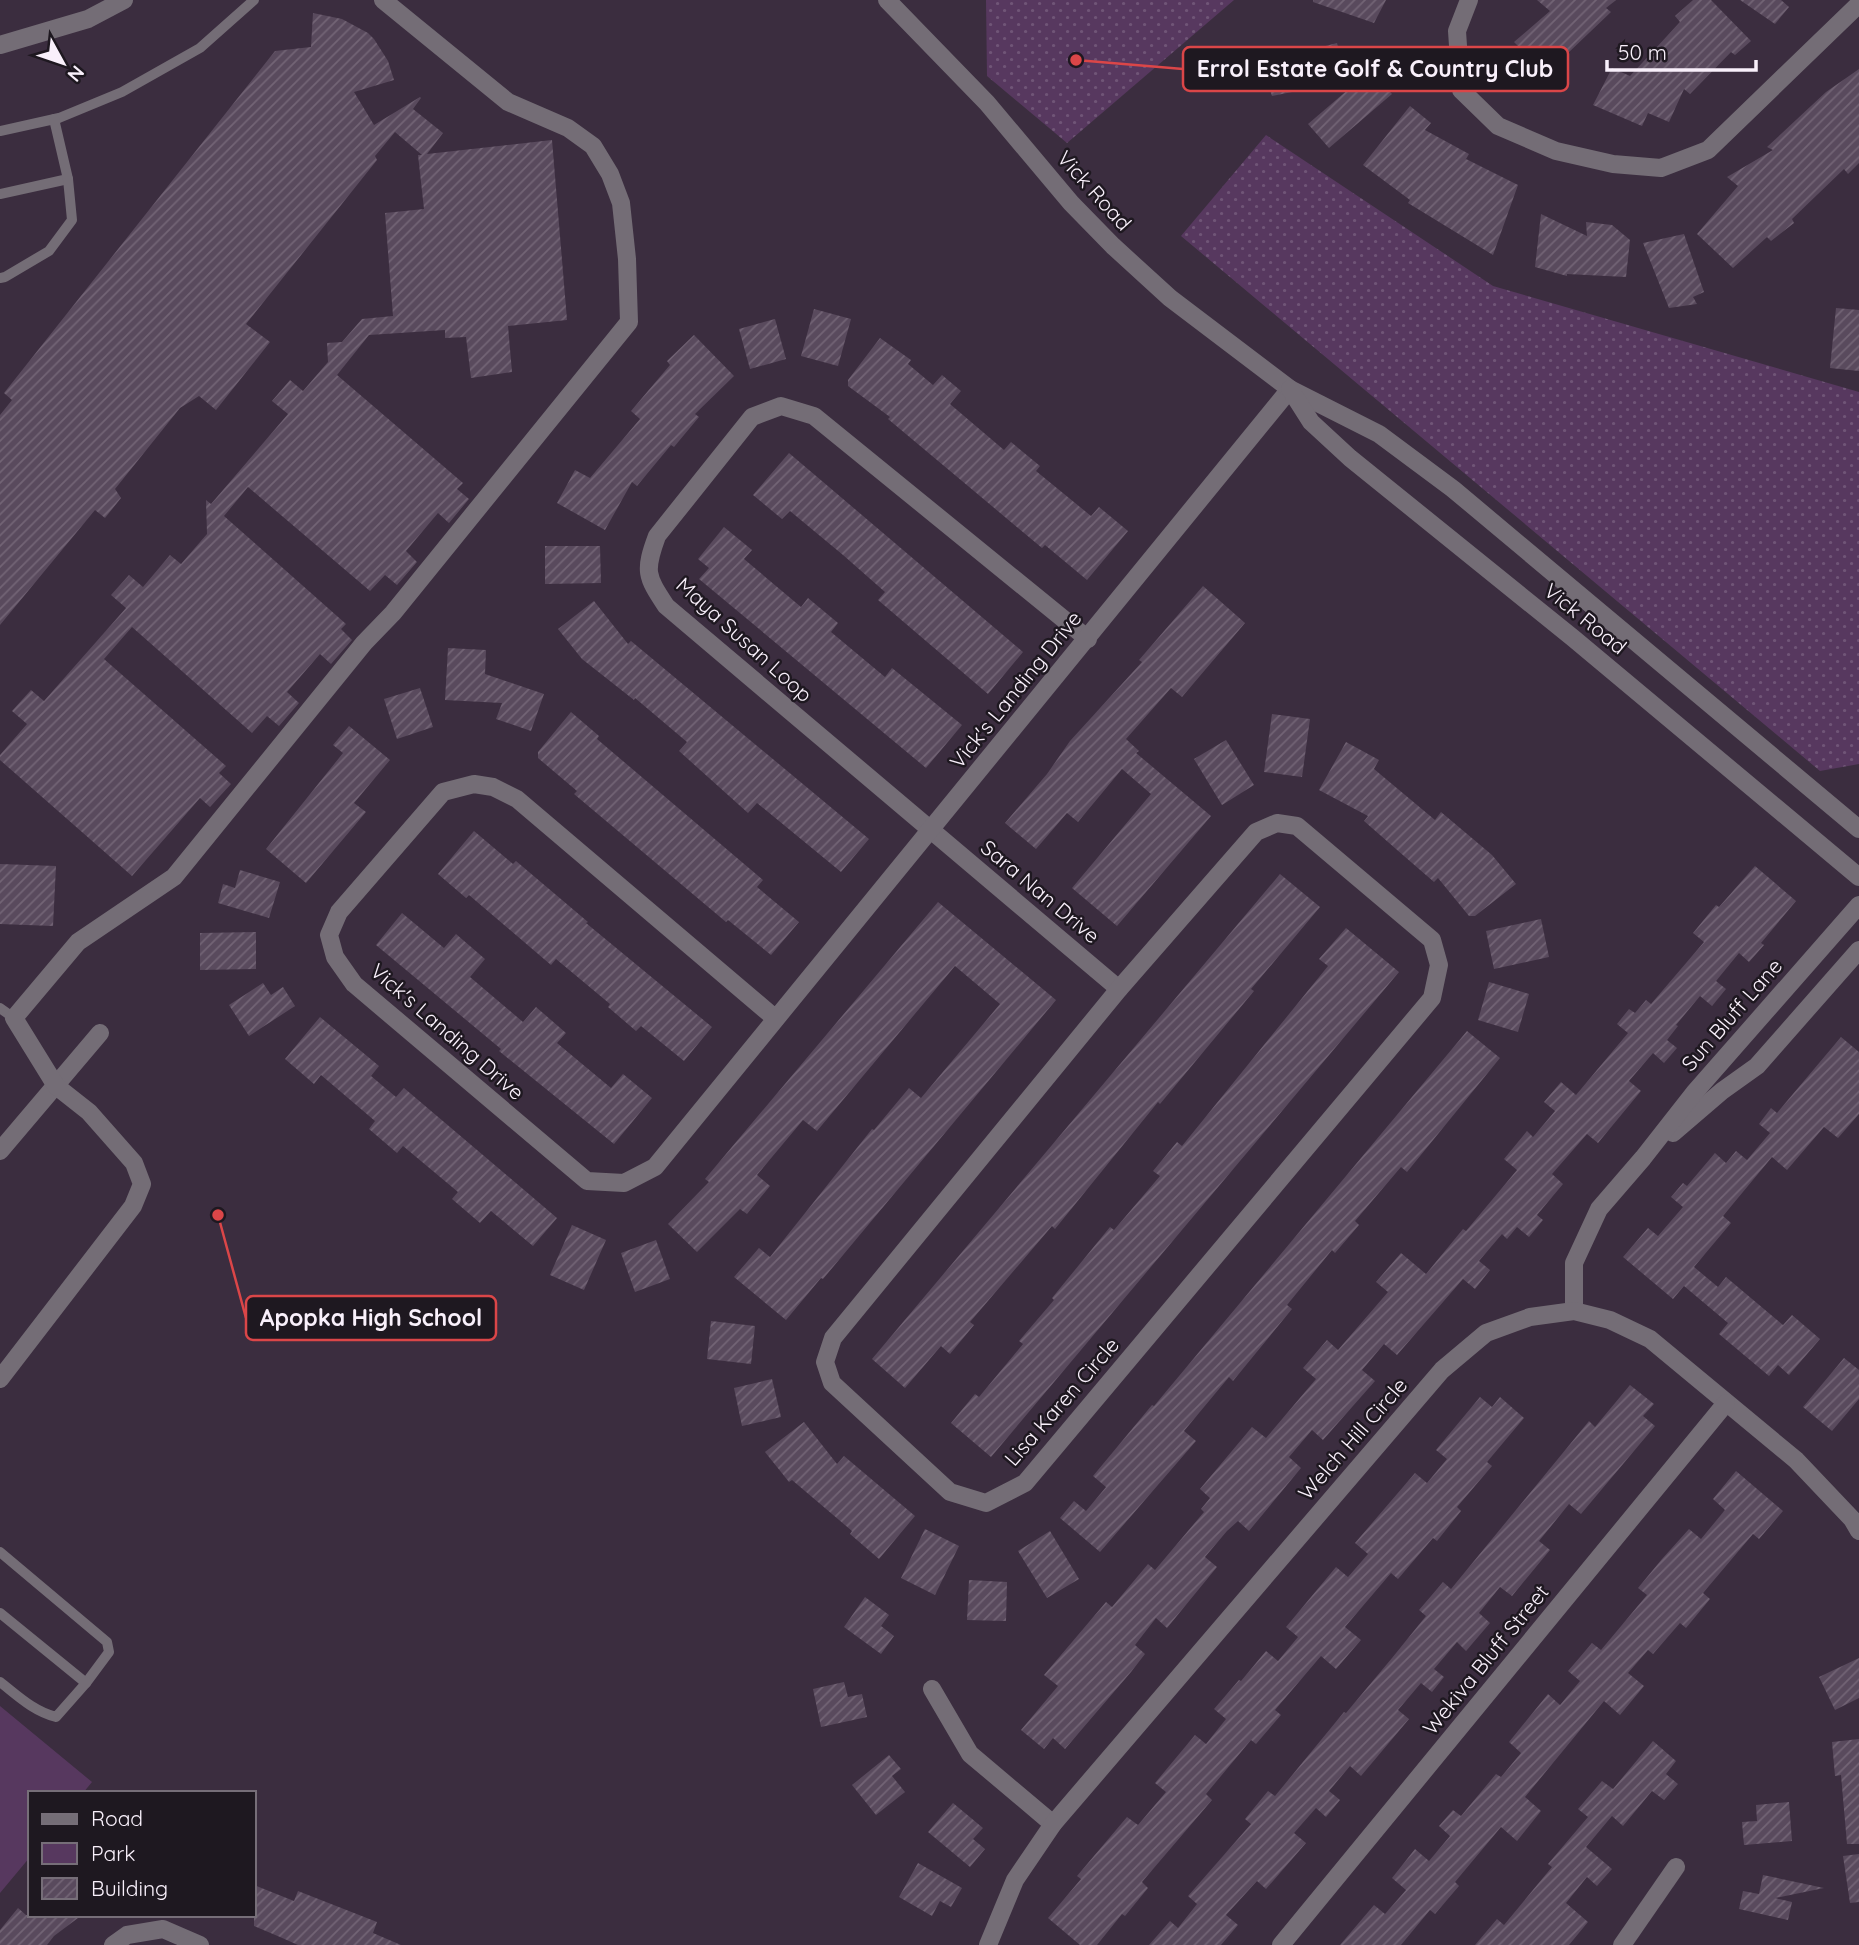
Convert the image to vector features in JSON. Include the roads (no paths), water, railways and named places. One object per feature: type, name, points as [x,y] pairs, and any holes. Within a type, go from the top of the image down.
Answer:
[{"type":"street","points":[[0,45],[88,19],[124,0]]},
{"type":"street","points":[[0,1379],[134,1206],[142,1184],[134,1163],[89,1112],[55,1086],[7,1013],[78,942],[174,877],[629,322],[627,259],[621,203],[610,174],[593,146],[568,128],[508,102],[383,0]]},
{"type":"street","name":"Vick Road","points":[[887,0],[987,103],[1071,202],[1113,246],[1170,298],[1290,389],[1379,435],[1454,489],[1859,829]]},
{"type":"street","points":[[1469,0],[1457,30],[1461,90],[1499,127],[1556,151],[1613,164],[1661,169],[1708,150],[1859,4]]},
{"type":"street","name":"Vick Road","points":[[1290,389],[1311,422],[1350,458],[1573,638],[1859,877]]},
{"type":"street","name":"Vick's Landing Drive","points":[[776,1019],[517,799],[493,788],[474,784],[443,792],[340,912],[329,935],[335,957],[354,984],[587,1181],[624,1183],[655,1167],[1088,639],[1290,389]]},
{"type":"street","name":"Maya Susan Loop","points":[[931,831],[666,606],[649,581],[648,560],[657,536],[752,416],[781,406],[814,416],[1088,639]]},
{"type":"street","name":"Lisa Karen Circle","points":[[1277,823],[1297,826],[1432,940],[1439,965],[1432,999],[1025,1483],[986,1503],[950,1492],[832,1383],[825,1362],[832,1338],[1119,989],[1256,832],[1277,823]]},
{"type":"street","name":"Sara Nan Drive","points":[[931,831],[1119,989]]},
{"type":"street","name":"Sun Bluff Lane","points":[[1574,1311],[1574,1263],[1599,1209],[1694,1093],[1859,905]]},
{"type":"street","name":"Sun Bluff Lane","points":[[1643,1158],[1722,1091],[1757,1066],[1859,950]]},
{"type":"street","points":[[0,1151],[100,1033]]},
{"type":"street","name":"Welch Hill Circle","points":[[988,1945],[1015,1880],[1053,1824],[1442,1370],[1486,1333],[1530,1318],[1574,1311],[1610,1320],[1650,1339],[1796,1460],[1852,1519],[1859,1531]]},
{"type":"street","name":"Wekiva Bluff Street","points":[[1281,1945],[1726,1403]]},
{"type":"street","points":[[933,1689],[970,1754],[1053,1824]]},
{"type":"street","points":[[1622,1945],[1676,1867]]},
{"type":"street","points":[[113,1945],[127,1935],[163,1929],[200,1945]]},
{"type":"lane","points":[[0,131],[54,119],[122,92],[200,48],[254,0]]},
{"type":"lane","points":[[0,278],[49,251],[72,220],[68,179],[54,119]]},
{"type":"lane","points":[[0,194],[68,179]]},
{"type":"lane","points":[[0,1552],[107,1642],[109,1652],[56,1717],[30,1707],[0,1682]]},
{"type":"lane","points":[[0,1613],[86,1683]]},
{"type":"place","name":"Errol Estate Golf & Country Club","points":[[1076,60]]},
{"type":"place","name":"Apopka High School","points":[[218,1215]]}]
